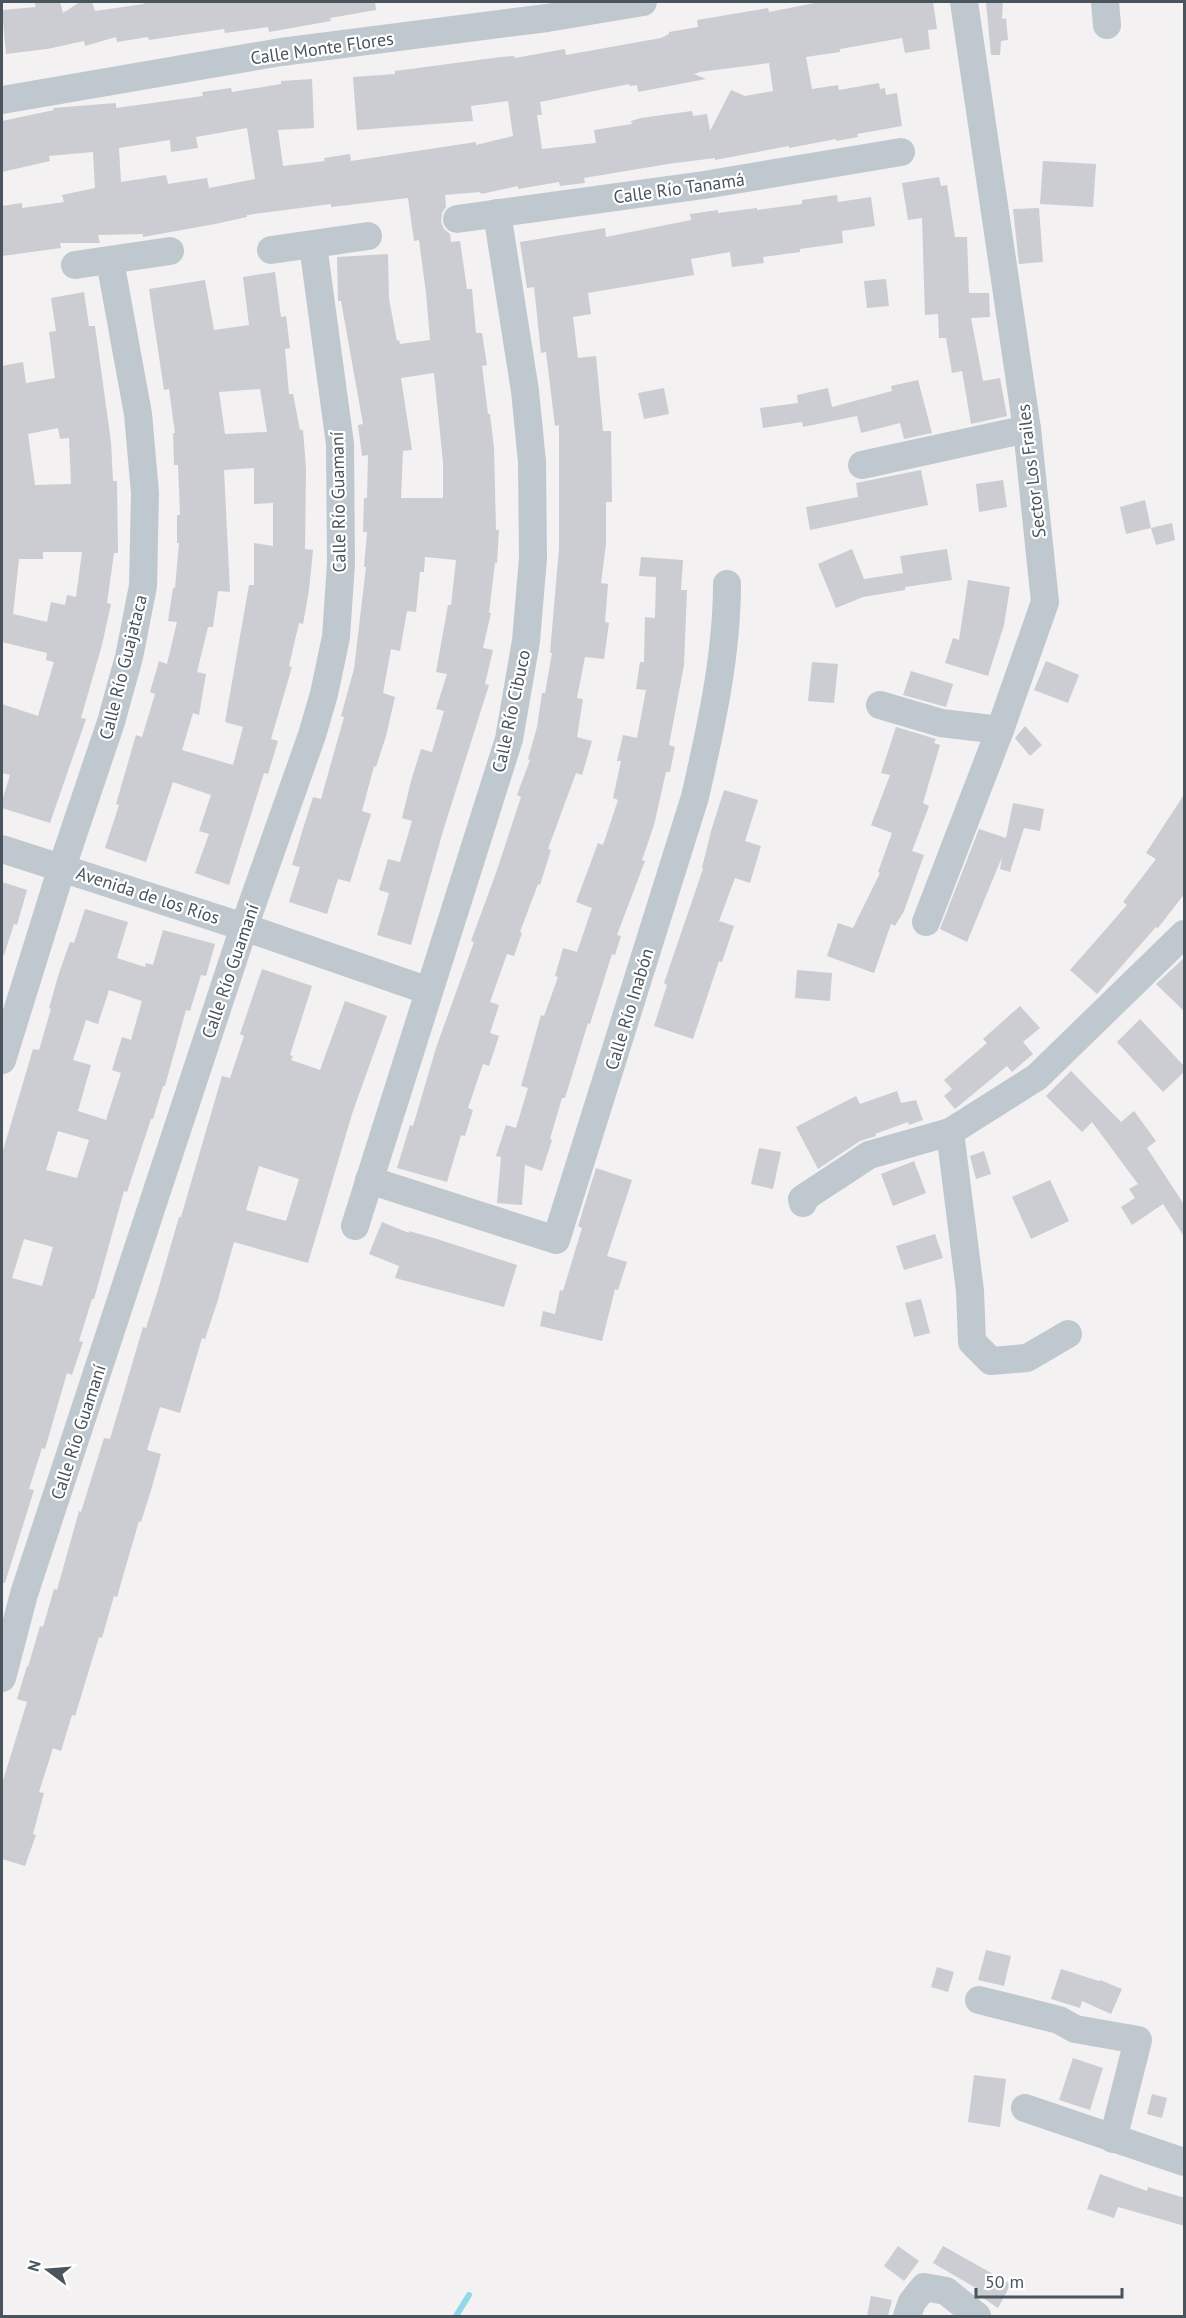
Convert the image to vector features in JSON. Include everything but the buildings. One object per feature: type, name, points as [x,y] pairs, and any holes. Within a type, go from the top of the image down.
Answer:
[{"type":"street","name":"Calle Monte Flores","points":[[2,100],[281,52],[557,9],[643,2]]},
{"type":"street","name":"Sector Los Frailes","points":[[926,922],[1000,730],[1045,602],[1027,429],[964,2]]},
{"type":"street","name":"Calle Río Tanamá","points":[[457,219],[704,185],[901,152]]},
{"type":"street","name":"Calle Río Cibuco","points":[[355,1226],[509,740],[526,641],[533,558],[532,462],[525,391],[497,213]]},
{"type":"street","points":[[271,250],[368,236]]},
{"type":"street","name":"Calle Río Guamaní","points":[[2,1678],[13,1591],[312,735],[324,694],[336,637],[341,563],[340,444],[313,245]]},
{"type":"street","points":[[75,265],[170,251]]},
{"type":"street","name":"Calle Río Guajataca","points":[[2,1060],[62,867],[111,722],[129,657],[143,586],[145,493],[138,414],[110,261]]},
{"type":"street","points":[[862,465],[1027,429]]},
{"type":"street","name":"Calle Río Inabón","points":[[369,1180],[556,1240],[695,797],[707,745],[725,633],[727,584]]},
{"type":"street","points":[[880,705],[941,723],[1000,730]]},
{"type":"street","name":"Avenida de los Ríos","points":[[2,849],[244,927],[429,991]]},
{"type":"street","points":[[802,1203],[802,1199],[869,1155],[950,1132],[1037,1077],[1185,934]]},
{"type":"street","points":[[950,1132],[970,1291],[972,1342],[991,1361],[1027,1358],[1068,1334]]},
{"type":"street","points":[[979,2000],[1059,2020],[1075,2029],[1138,2040],[1113,2139]]},
{"type":"street","points":[[1025,2108],[1185,2162]]},
{"type":"street","points":[[908,2316],[912,2302],[924,2287],[946,2291],[977,2316]]},
{"type":"waterway","points":[[456,2316],[469,2295]]}]
